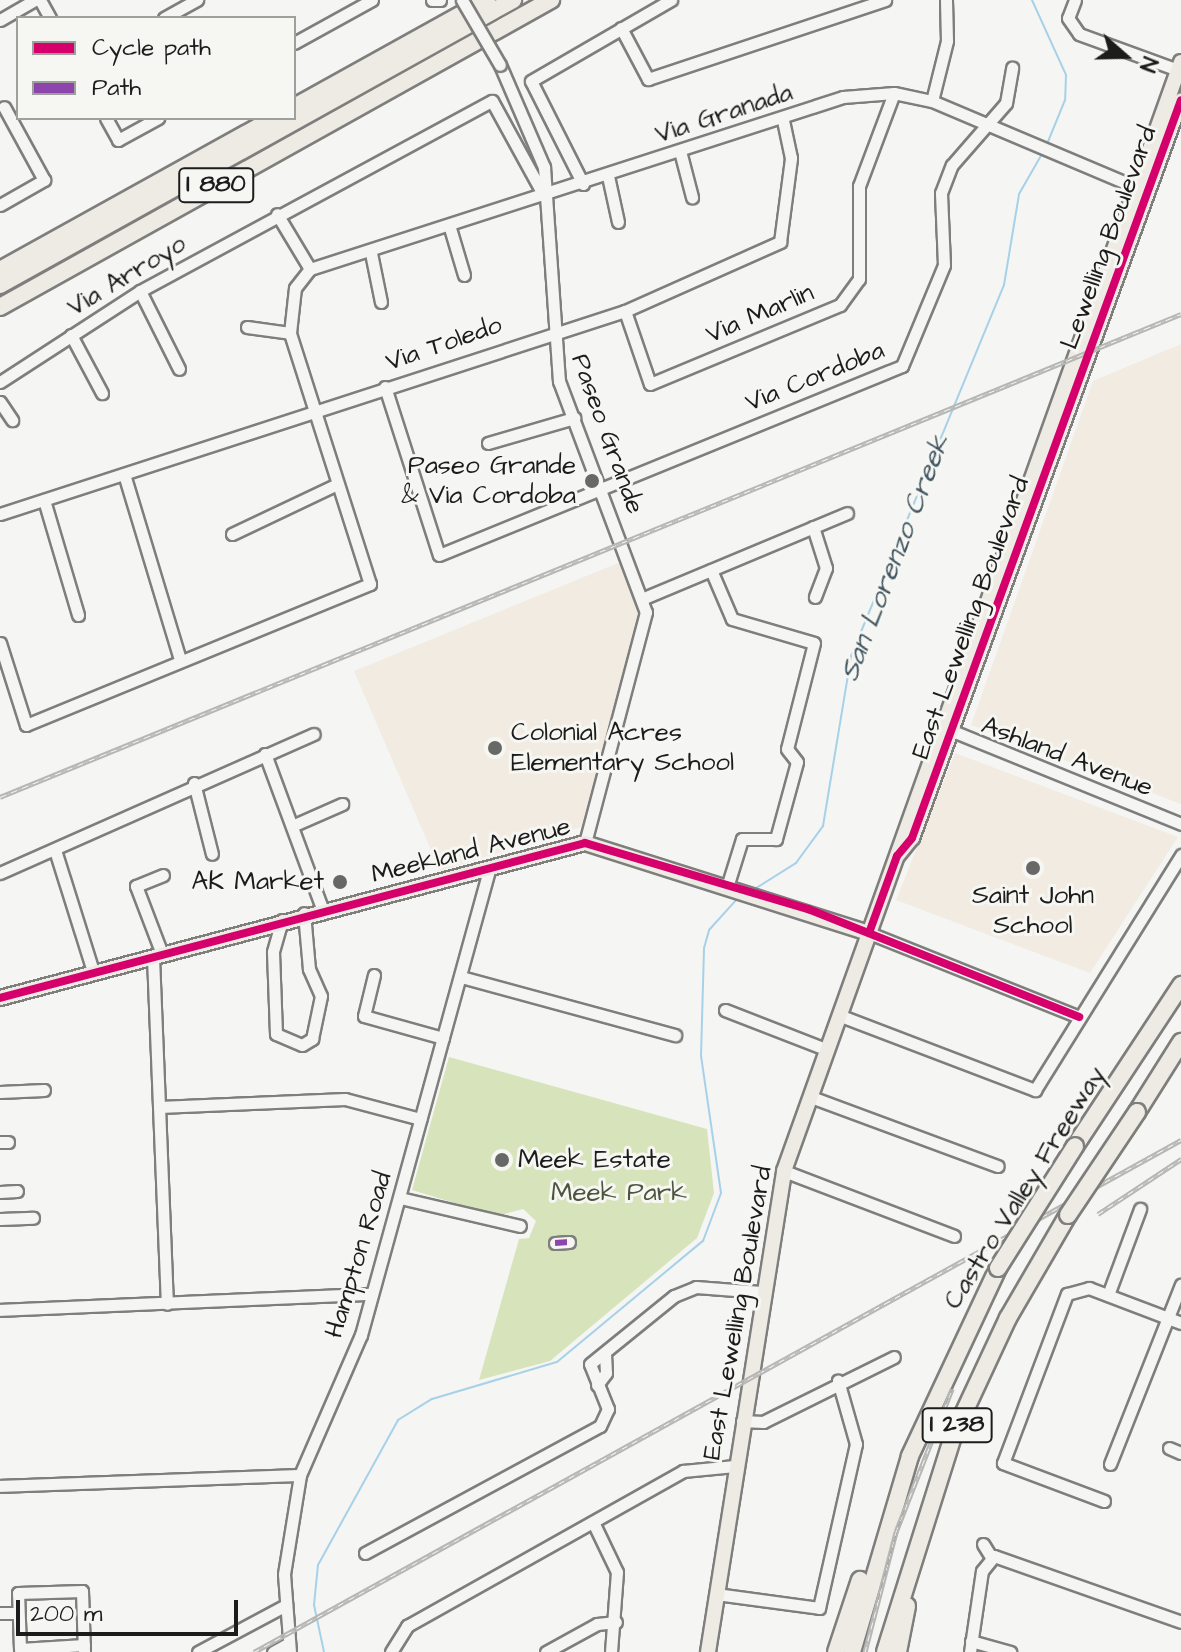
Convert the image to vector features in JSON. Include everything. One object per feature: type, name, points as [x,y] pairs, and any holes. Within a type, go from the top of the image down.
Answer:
[{"type":"highway","points":[[296,106],[487,0]]},
{"type":"highway","name":"I 880","points":[[0,285],[513,0]]},
{"type":"highway","name":"I 880","points":[[0,307],[551,0]]},
{"type":"highway","name":"I 880","points":[[0,270],[270,120]]},
{"type":"highway","name":"Castro Valley Freeway","points":[[852,1652],[888,1517],[935,1395],[998,1268],[1181,985]]},
{"type":"highway","name":"Castro Valley Freeway","points":[[885,1652],[919,1527],[979,1376],[1068,1215],[1181,1042]]},
{"type":"highway","points":[[836,1652],[888,1517]]},
{"type":"highway","points":[[898,1652],[919,1527]]},
{"type":"main road","name":"Lewelling Boulevard","points":[[1069,390],[1142,189],[1179,66]]},
{"type":"main road","name":"Lewelling Boulevard","points":[[1142,189],[1181,100]]},
{"type":"main road","name":"East Lewelling Boulevard","points":[[708,1652],[761,1292],[784,1171],[1069,390]]},
{"type":"main road","name":"Meekland Avenue","points":[[0,998],[322,908],[585,843],[769,896],[869,933]]},
{"type":"street","points":[[0,20],[37,0]]},
{"type":"street","points":[[168,16],[197,0]]},
{"type":"street","points":[[296,42],[372,0]]},
{"type":"street","name":"Paseo Grande","points":[[462,0],[500,65],[538,142],[545,196],[551,332],[574,418],[644,598],[645,627],[585,843]]},
{"type":"street","points":[[583,184],[531,81],[671,0]]},
{"type":"street","points":[[621,28],[648,79],[885,0]]},
{"type":"street","points":[[932,101],[947,41],[946,0]]},
{"type":"street","points":[[1075,0],[1070,27],[1179,66]]},
{"type":"street","name":"Via Cordoba","points":[[385,387],[439,555],[902,366],[944,265],[941,193],[952,165],[1006,103],[1012,68]]},
{"type":"street","name":"Via Granada","points":[[310,269],[450,228],[783,120],[843,97],[894,93],[932,101],[1051,157],[1142,189]]},
{"type":"street","name":"Via Marlin","points":[[625,311],[650,384],[840,305],[859,279],[859,186],[894,93]]},
{"type":"street","name":"Via Arroyo","points":[[0,382],[140,291],[277,214],[492,101],[545,196]]},
{"type":"street","points":[[0,205],[44,180],[2,108]]},
{"type":"street","points":[[107,120],[118,140],[154,120]]},
{"type":"street","name":"Via Toledo","points":[[0,514],[551,332],[625,311],[780,242],[791,158],[783,120]]},
{"type":"street","points":[[680,151],[692,197]]},
{"type":"street","points":[[608,176],[618,222]]},
{"type":"street","points":[[0,643],[26,725],[370,584],[335,485],[290,333],[289,309],[310,269],[277,214]]},
{"type":"street","points":[[450,228],[464,275]]},
{"type":"street","points":[[371,253],[381,302]]},
{"type":"street","points":[[140,291],[179,369]]},
{"type":"street","points":[[247,327],[290,333]]},
{"type":"street","points":[[71,335],[102,393]]},
{"type":"street","points":[[0,402],[12,420]]},
{"type":"street","points":[[488,443],[574,418]]},
{"type":"street","points":[[124,474],[180,660]]},
{"type":"street","points":[[232,534],[261,514],[335,485]]},
{"type":"street","points":[[44,500],[78,615]]},
{"type":"street","points":[[644,598],[847,513]]},
{"type":"street","points":[[813,527],[826,568],[815,597]]},
{"type":"street","points":[[711,570],[732,619],[814,643],[787,749],[797,762],[776,839],[742,839],[733,885]]},
{"type":"street","name":"Ashland Avenue","points":[[946,729],[1181,824]]},
{"type":"street","points":[[0,873],[194,783],[314,734]]},
{"type":"street","points":[[265,754],[322,908]]},
{"type":"street","points":[[194,783],[212,854]]},
{"type":"street","points":[[292,826],[342,804]]},
{"type":"street","points":[[55,850],[93,971]]},
{"type":"street","points":[[841,1016],[1035,1090],[1181,855]]},
{"type":"street","name":"Hampton Road","points":[[290,1648],[286,1605],[300,1475],[372,1294],[489,869]]},
{"type":"street","points":[[163,875],[136,886],[157,955],[167,1304]]},
{"type":"street","points":[[282,920],[273,952],[276,1034],[302,1045],[312,1039],[321,996],[309,969],[304,913]]},
{"type":"street","name":"Meekland Avenue","points":[[869,933],[1079,1017]]},
{"type":"street","points":[[374,975],[364,1016],[443,1038]]},
{"type":"street","points":[[461,977],[675,1035]]},
{"type":"street","points":[[725,1010],[828,1050]]},
{"type":"street","points":[[0,1092],[44,1090]]},
{"type":"street","points":[[811,1097],[998,1166]]},
{"type":"street","points":[[159,1107],[345,1099],[420,1119]]},
{"type":"street","points":[[784,1171],[954,1236]]},
{"type":"street","points":[[0,1192],[17,1191]]},
{"type":"street","points":[[400,1198],[520,1226]]},
{"type":"street","points":[[1108,1295],[1140,1209]]},
{"type":"street","points":[[0,1219],[33,1218]]},
{"type":"street","points":[[555,1243],[569,1242]]},
{"type":"street","points":[[1110,1464],[1181,1285]]},
{"type":"street","points":[[365,1553],[609,1417],[590,1364],[674,1296],[696,1287],[761,1292]]},
{"type":"street","points":[[1104,1501],[1003,1463],[1067,1294],[1076,1287],[1108,1295],[1181,1323]]},
{"type":"street","points":[[0,1310],[372,1294]]},
{"type":"street","points":[[742,1421],[763,1422],[838,1381],[894,1357]]},
{"type":"street","points":[[716,1594],[819,1608],[856,1444],[838,1381]]},
{"type":"street","points":[[391,1652],[407,1626],[683,1471],[735,1466]]},
{"type":"street","points":[[0,1486],[300,1475]]},
{"type":"street","points":[[593,1522],[617,1572],[616,1622],[611,1652]]},
{"type":"street","points":[[983,1544],[991,1557]]},
{"type":"street","points":[[991,1557],[1007,1556],[1181,1622]]},
{"type":"street","points":[[991,1557],[982,1571],[970,1647],[1010,1652]]},
{"type":"street","points":[[82,1591],[84,1648],[20,1649],[18,1593],[82,1591]]},
{"type":"street","points":[[198,1652],[286,1605]]},
{"type":"street","points":[[0,1613],[18,1613]]},
{"type":"street","points":[[546,1652],[597,1624],[616,1622]]},
{"type":"street","points":[[273,1652],[290,1648]]},
{"type":"shaded area","points":[[1181,344],[1181,804],[971,725],[1093,381]]},
{"type":"shaded area","name":"Colonial Acres Elementary School","points":[[623,561],[638,598],[638,622],[581,827],[440,871],[354,671]]},
{"type":"shaded area","name":"Saint John School","points":[[955,753],[1178,837],[1090,973],[896,900]]},
{"type":"green space","name":"Meek Park","points":[[449,1057],[707,1129],[714,1193],[697,1238],[550,1361],[479,1380],[519,1239],[529,1238],[536,1221],[523,1209],[497,1216],[412,1190]]},
{"type":"waterway","name":"San Lorenzo Creek","points":[[1032,0],[1066,75],[1065,100],[1047,144]]},
{"type":"waterway","name":"San Lorenzo Creek","points":[[753,890],[796,863],[823,826],[851,656],[1004,285],[1019,194],[1042,154]]},
{"type":"waterway","name":"San Lorenzo Creek","points":[[324,1652],[314,1605],[318,1565],[398,1420],[432,1399],[557,1362],[703,1241],[721,1193],[701,1056],[704,948],[709,930],[737,899]]},
{"type":"railway","points":[[0,797],[1181,314]]},
{"type":"railway","points":[[254,1652],[1181,1140]]},
{"type":"railway","points":[[1098,1214],[1181,1159]]},
{"type":"railway","points":[[865,1652],[896,1532],[952,1389]]},
{"type":"marked path","points":[[555,1243],[569,1242]]},
{"type":"cycle path","points":[[869,933],[897,856],[912,838],[1181,100]]},
{"type":"cycle path","points":[[0,998],[585,843],[808,909],[1079,1017]]},
{"type":"place","name":"Paseo Grande & Via Cordoba","points":[[592,481]]},
{"type":"place","name":"Colonial Acres Elementary School","points":[[495,748]]},
{"type":"place","name":"Saint John School","points":[[1033,868]]},
{"type":"place","name":"AK Market","points":[[340,882]]},
{"type":"place","name":"Meek Estate","points":[[502,1160]]}]
